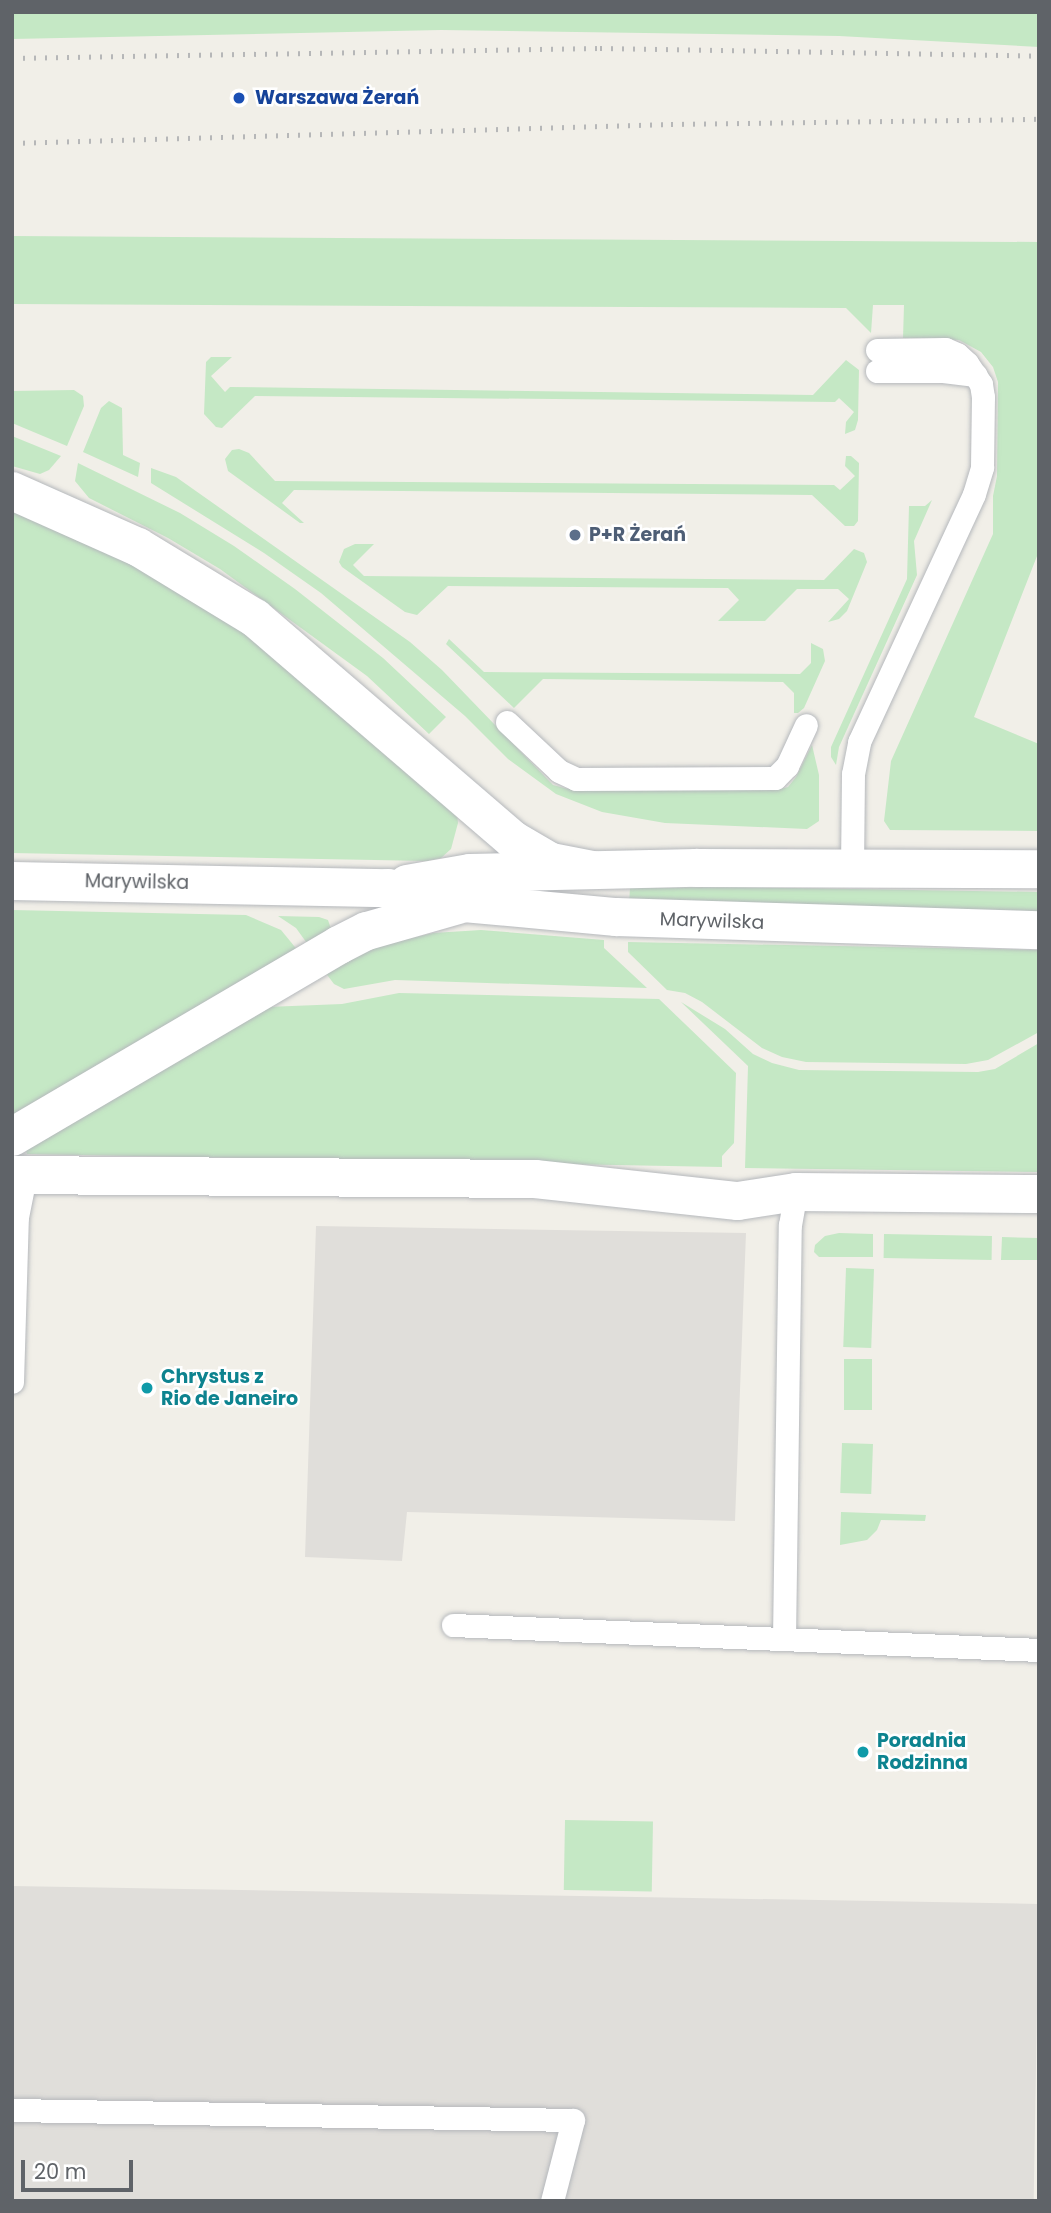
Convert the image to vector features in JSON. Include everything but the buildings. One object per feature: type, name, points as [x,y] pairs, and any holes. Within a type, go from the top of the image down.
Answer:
[{"type":"street","points":[[12,491],[138,547],[255,618],[513,840],[551,862],[593,870]]},
{"type":"street","name":"Marywilska","points":[[388,888],[471,873],[593,870],[1039,869]]},
{"type":"street","name":"Marywilska","points":[[12,881],[388,888],[464,903],[616,917],[1039,930]]},
{"type":"street","points":[[12,1138],[339,945],[367,931],[464,903]]},
{"type":"street","points":[[18,1176],[535,1179],[738,1201],[796,1192],[1039,1194]]},
{"type":"lane","points":[[852,869],[853,774],[859,742],[979,480],[982,467],[983,397],[976,375],[957,354],[945,349],[877,360]]},
{"type":"lane","points":[[508,722],[559,771],[576,779],[775,778],[787,766],[806,725]]},
{"type":"lane","points":[[12,1382],[18,1176]]},
{"type":"lane","points":[[784,1639],[790,1225],[796,1192]]},
{"type":"lane","points":[[453,1625],[1039,1650]]},
{"type":"lane","points":[[12,2110],[573,2120],[552,2201]]},
{"type":"shaded area","points":[[316,1226],[746,1233],[735,1521],[407,1512],[402,1561],[305,1557]]},
{"type":"shaded area","points":[[12,1886],[1039,1904],[1034,2201],[12,2201]]},
{"type":"green space","points":[[12,12],[1039,12],[1039,47],[839,36],[441,30],[12,39]]},
{"type":"green space","points":[[12,236],[1039,242],[1039,551],[974,717],[1039,744],[1039,831],[890,830],[884,821],[891,761],[993,534],[993,496],[997,476],[998,382],[993,367],[981,352],[959,340],[903,338],[904,305],[873,305],[871,333],[846,308],[12,304]]},
{"type":"green space","points":[[211,357],[232,357],[211,376],[225,392],[230,387],[813,395],[846,360],[859,370],[858,420],[855,430],[845,434],[846,422],[854,412],[839,398],[835,402],[255,396],[222,428],[216,427],[204,414],[206,362]]},
{"type":"green space","points":[[74,390],[83,396],[84,406],[67,446],[12,423],[12,391]]},
{"type":"green space","points":[[109,401],[122,408],[123,455],[140,463],[138,477],[83,452],[101,408]]},
{"type":"green space","points":[[12,436],[61,456],[49,470],[40,474],[12,466]]},
{"type":"green space","points":[[239,449],[249,453],[275,481],[834,485],[840,490],[855,476],[845,466],[846,456],[851,456],[859,463],[858,521],[854,526],[845,526],[812,495],[294,490],[282,503],[304,523],[300,523],[228,471],[225,459],[232,450]]},
{"type":"green space","points":[[78,463],[180,513],[234,546],[295,589],[383,658],[446,717],[429,734],[367,676],[220,569],[168,538],[89,498],[75,481]]},
{"type":"green space","points":[[151,468],[176,477],[410,642],[442,670],[553,785],[568,789],[780,789],[788,787],[796,777],[812,745],[819,775],[819,821],[807,829],[665,823],[602,812],[556,794],[508,759],[465,716],[321,593],[264,553],[151,483]]},
{"type":"green space","points":[[932,500],[914,541],[917,575],[839,747],[836,765],[831,757],[831,747],[907,579],[909,506],[925,506]]},
{"type":"green space","points":[[12,506],[112,552],[219,614],[287,662],[457,815],[458,823],[451,849],[441,858],[428,861],[12,853]]},
{"type":"green space","points":[[355,544],[374,544],[353,565],[364,576],[824,580],[854,549],[864,553],[867,562],[847,611],[839,619],[828,622],[849,599],[838,589],[797,589],[765,621],[718,621],[739,600],[728,588],[448,586],[417,615],[405,612],[342,567],[339,562],[344,549]]},
{"type":"green space","points":[[449,639],[484,672],[800,674],[811,663],[811,643],[823,649],[825,661],[804,708],[798,713],[794,713],[794,693],[783,682],[543,679],[514,708],[446,644]]},
{"type":"green space","points":[[630,888],[1039,892],[1039,911],[629,904]]},
{"type":"green space","points":[[12,910],[246,915],[281,930],[299,952],[12,1121]]},
{"type":"green space","points":[[278,916],[319,917],[328,920],[331,929],[309,946],[296,928]]},
{"type":"green space","points":[[481,930],[604,940],[604,948],[647,988],[395,980],[344,989],[334,984],[325,972],[378,946],[433,933]]},
{"type":"green space","points":[[628,942],[1039,950],[1039,1032],[988,1060],[966,1064],[806,1062],[782,1057],[762,1048],[702,1002],[685,993],[667,990],[628,952]]},
{"type":"green space","points":[[399,993],[659,999],[736,1073],[734,1143],[722,1156],[722,1167],[27,1154],[26,1150],[267,1007],[342,1004]]},
{"type":"green space","points":[[681,1002],[725,1029],[753,1054],[772,1063],[799,1070],[978,1072],[995,1069],[1039,1043],[1039,1172],[745,1168],[748,1066]]},
{"type":"green space","points":[[839,1233],[873,1234],[873,1257],[819,1257],[814,1252],[815,1245],[825,1236]]},
{"type":"green space","points":[[884,1234],[992,1236],[992,1260],[884,1258]]},
{"type":"green space","points":[[1002,1237],[1039,1238],[1039,1281],[1038,1260],[1001,1260]]},
{"type":"green space","points":[[846,1268],[874,1269],[871,1348],[843,1347]]},
{"type":"green space","points":[[844,1359],[872,1359],[872,1410],[844,1410]]},
{"type":"green space","points":[[842,1443],[873,1444],[871,1494],[840,1493]]},
{"type":"green space","points":[[841,1512],[926,1515],[925,1521],[881,1520],[877,1530],[867,1540],[840,1545]]},
{"type":"green space","points":[[565,1820],[653,1822],[652,1892],[564,1890]]},
{"type":"railway","points":[[12,58],[600,48],[1039,56]]},
{"type":"railway","points":[[12,143],[671,124],[1039,119]]},
{"type":"place","name":"Warszawa Żerań","points":[[239,98]]},
{"type":"place","name":"P+R Żerań","points":[[575,535]]},
{"type":"place","name":"Chrystus z Rio de Janeiro","points":[[147,1388]]},
{"type":"place","name":"Poradnia Rodzinna","points":[[863,1752]]}]
